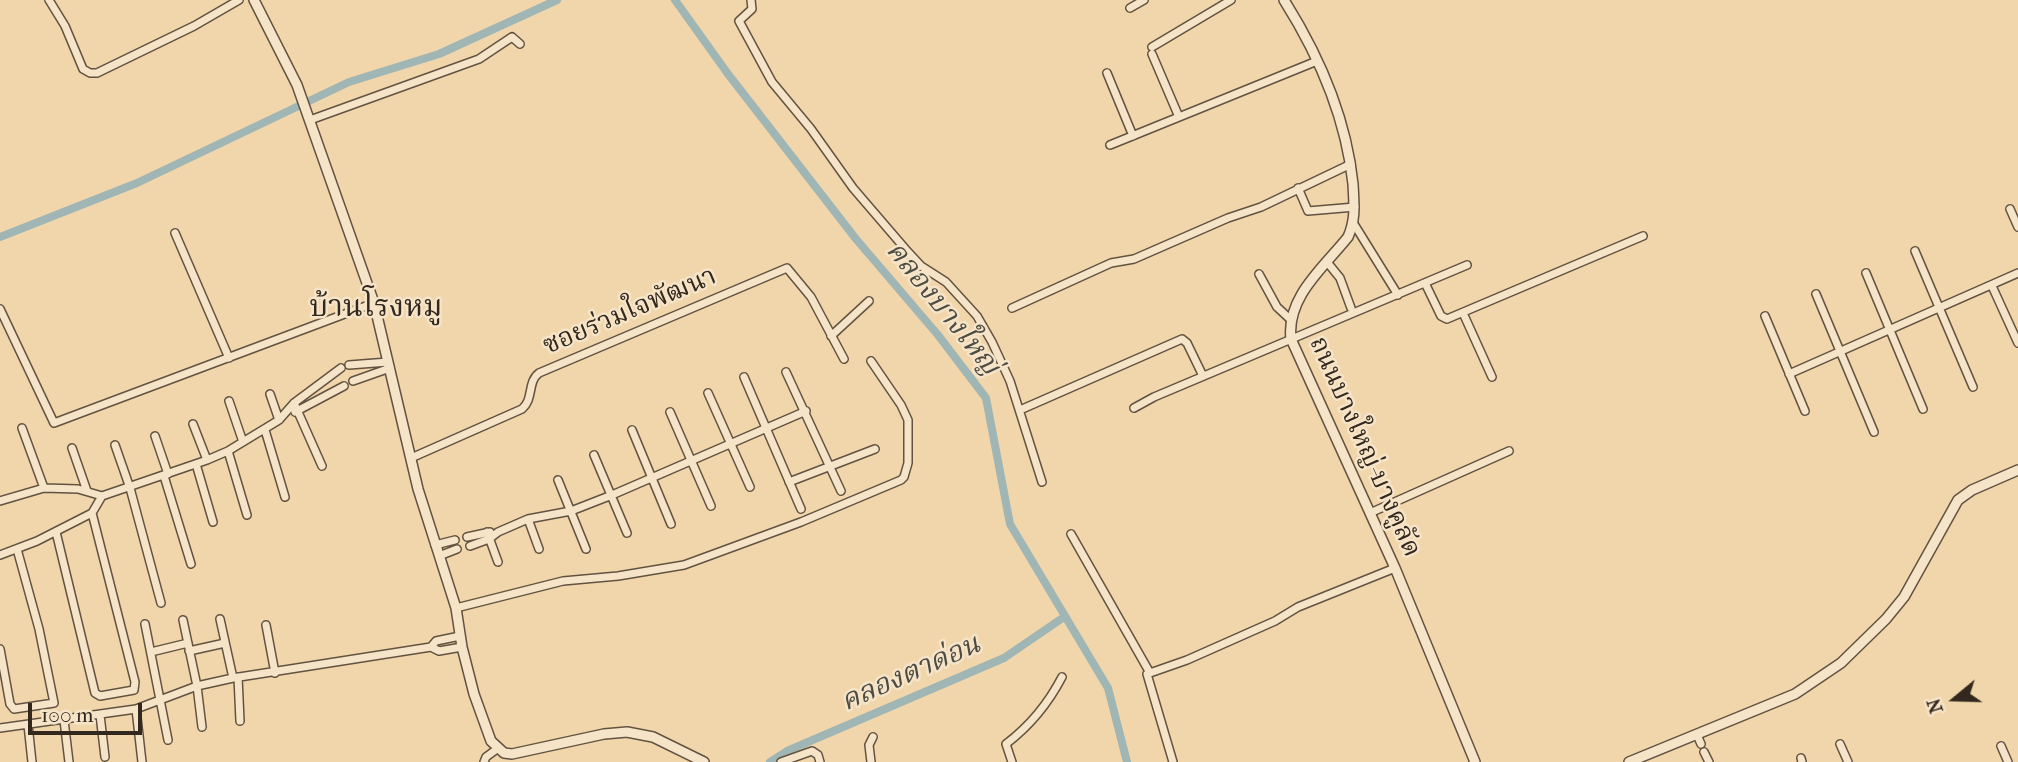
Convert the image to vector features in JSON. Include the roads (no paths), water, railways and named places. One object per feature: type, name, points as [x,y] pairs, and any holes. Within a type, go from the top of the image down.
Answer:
[{"type":"street","points":[[49,0],[65,26],[83,69],[97,73],[166,40],[239,0]]},
{"type":"street","points":[[254,0],[297,85],[374,303],[411,458],[456,608],[462,647],[474,694],[491,741],[504,753],[512,754],[604,734],[627,732],[653,737],[705,762]]},
{"type":"street","points":[[751,0],[752,9],[739,21],[772,82],[811,129],[853,188],[908,253],[946,282],[977,316],[1010,381],[1042,482]]},
{"type":"street","points":[[1130,9],[1144,0]]},
{"type":"street","points":[[1179,117],[1152,50],[1231,0]]},
{"type":"street","points":[[1284,0],[1317,61],[1338,108],[1351,164],[1354,224],[1398,295]]},
{"type":"street","points":[[310,120],[479,59],[512,37],[520,44]]},
{"type":"street","points":[[1110,145],[1317,61]]},
{"type":"street","points":[[1107,74],[1133,136]]},
{"type":"street","points":[[1012,308],[1111,263],[1134,259],[1228,218],[1261,207],[1351,164]]},
{"type":"street","points":[[1298,188],[1308,211],[1354,207]]},
{"type":"street","points":[[2010,209],[2018,227]]},
{"type":"street","name":"ถนนบางใหญ่-บางคูลัด","points":[[1354,224],[1348,237],[1300,297],[1291,320],[1292,339],[1395,568],[1475,762]]},
{"type":"street","points":[[175,233],[229,358]]},
{"type":"street","points":[[1425,283],[1444,319],[1643,236]]},
{"type":"street","points":[[1915,251],[1973,387]]},
{"type":"street","points":[[1328,262],[1340,278],[1351,308]]},
{"type":"street","points":[[1134,408],[1203,376],[1467,265]]},
{"type":"street","name":"ซอยร่วมใจพัฒนา","points":[[411,458],[522,409],[529,400],[533,378],[539,373],[787,268],[811,297],[844,359]]},
{"type":"street","points":[[1866,273],[1923,409]]},
{"type":"street","points":[[1789,374],[2018,273]]},
{"type":"street","points":[[1259,275],[1278,307],[1291,320]]},
{"type":"street","points":[[1992,286],[2018,343]]},
{"type":"street","points":[[1816,294],[1874,432]]},
{"type":"street","points":[[831,336],[869,301]]},
{"type":"street","points":[[0,309],[54,423],[374,303]]},
{"type":"street","points":[[1463,313],[1492,377]]},
{"type":"street","points":[[1765,316],[1805,411]]},
{"type":"street","points":[[1020,410],[1182,339],[1188,343],[1203,376]]},
{"type":"street","points":[[456,608],[563,581],[618,576],[684,565],[801,522],[901,480],[908,463],[908,420],[871,361]]},
{"type":"street","points":[[1,498],[44,488],[87,491],[102,496],[130,488],[228,451],[265,430],[281,418],[294,403],[345,367],[389,365]]},
{"type":"street","points":[[353,381],[389,365]]},
{"type":"street","points":[[786,372],[841,491]]},
{"type":"street","points":[[744,377],[800,509]]},
{"type":"street","points":[[281,418],[344,386]]},
{"type":"street","points":[[708,393],[750,487]]},
{"type":"street","points":[[270,394],[281,418]]},
{"type":"street","points":[[229,401],[243,442]]},
{"type":"street","points":[[294,403],[322,466]]},
{"type":"street","points":[[467,537],[488,535],[528,519],[571,511],[806,411]]},
{"type":"street","points":[[670,412],[711,506]]},
{"type":"street","points":[[193,424],[207,460]]},
{"type":"street","points":[[22,428],[44,488]]},
{"type":"street","points":[[265,430],[285,497]]},
{"type":"street","points":[[632,430],[671,524]]},
{"type":"street","points":[[155,436],[191,564]]},
{"type":"street","points":[[115,445],[130,488],[161,603]]},
{"type":"street","points":[[72,448],[87,491]]},
{"type":"street","points":[[789,482],[830,464],[875,449]]},
{"type":"street","points":[[228,451],[247,515]]},
{"type":"street","points":[[1370,513],[1509,451]]},
{"type":"street","points":[[594,455],[627,533]]},
{"type":"street","points":[[196,464],[213,522]]},
{"type":"street","points":[[1629,762],[1795,694],[1841,663],[1886,619],[1903,597],[1958,500],[1972,490],[2018,470]]},
{"type":"street","points":[[558,480],[586,549]]},
{"type":"street","points":[[0,555],[56,532],[92,513],[102,496]]},
{"type":"street","points":[[56,532],[95,692],[100,696],[134,690],[135,682],[92,513]]},
{"type":"street","points":[[528,519],[539,549]]},
{"type":"street","points":[[1071,534],[1150,673]]},
{"type":"street","points":[[470,546],[488,535]]},
{"type":"street","points":[[488,535],[498,562]]},
{"type":"street","points":[[435,545],[455,540]]},
{"type":"street","points":[[0,649],[10,704],[14,709],[54,703],[39,629],[18,549]]},
{"type":"street","points":[[439,556],[457,550]]},
{"type":"street","points":[[1173,762],[1166,732],[1146,676],[1275,621],[1298,607],[1395,568]]},
{"type":"street","points":[[220,619],[236,678],[240,721]]},
{"type":"street","points":[[183,620],[197,686],[202,727]]},
{"type":"street","points":[[145,624],[168,740]]},
{"type":"street","points":[[266,625],[275,673]]},
{"type":"street","points":[[430,647],[436,641],[460,636]]},
{"type":"street","points":[[151,652],[225,643]]},
{"type":"street","points":[[0,728],[136,709],[197,686],[236,678],[430,647],[439,651],[462,647]]},
{"type":"street","points":[[1012,762],[1006,744],[1025,730],[1049,701],[1062,677]]},
{"type":"street","points":[[136,709],[142,762]]},
{"type":"street","points":[[100,715],[105,757]]},
{"type":"street","points":[[64,720],[69,762]]},
{"type":"street","points":[[28,725],[32,762]]},
{"type":"street","points":[[1697,735],[1709,762]]},
{"type":"street","points":[[871,762],[869,745],[873,737]]},
{"type":"street","points":[[1840,744],[1848,762]]},
{"type":"street","points":[[2001,746],[2008,762]]},
{"type":"street","points":[[484,762],[497,748]]},
{"type":"street","points":[[781,762],[813,751],[820,762]]},
{"type":"waterway","points":[[0,237],[137,183],[349,82],[439,54],[557,0]]},
{"type":"waterway","name":"คลองบางใหญ่","points":[[675,0],[728,74],[856,239],[938,335],[986,398],[1010,524],[1108,688],[1127,762]]},
{"type":"waterway","name":"คลองตาด่อน","points":[[770,762],[787,751],[1004,658],[1064,617]]},
{"type":"district","name":"บ้านโรงหมู","points":[[376,309]]}]
